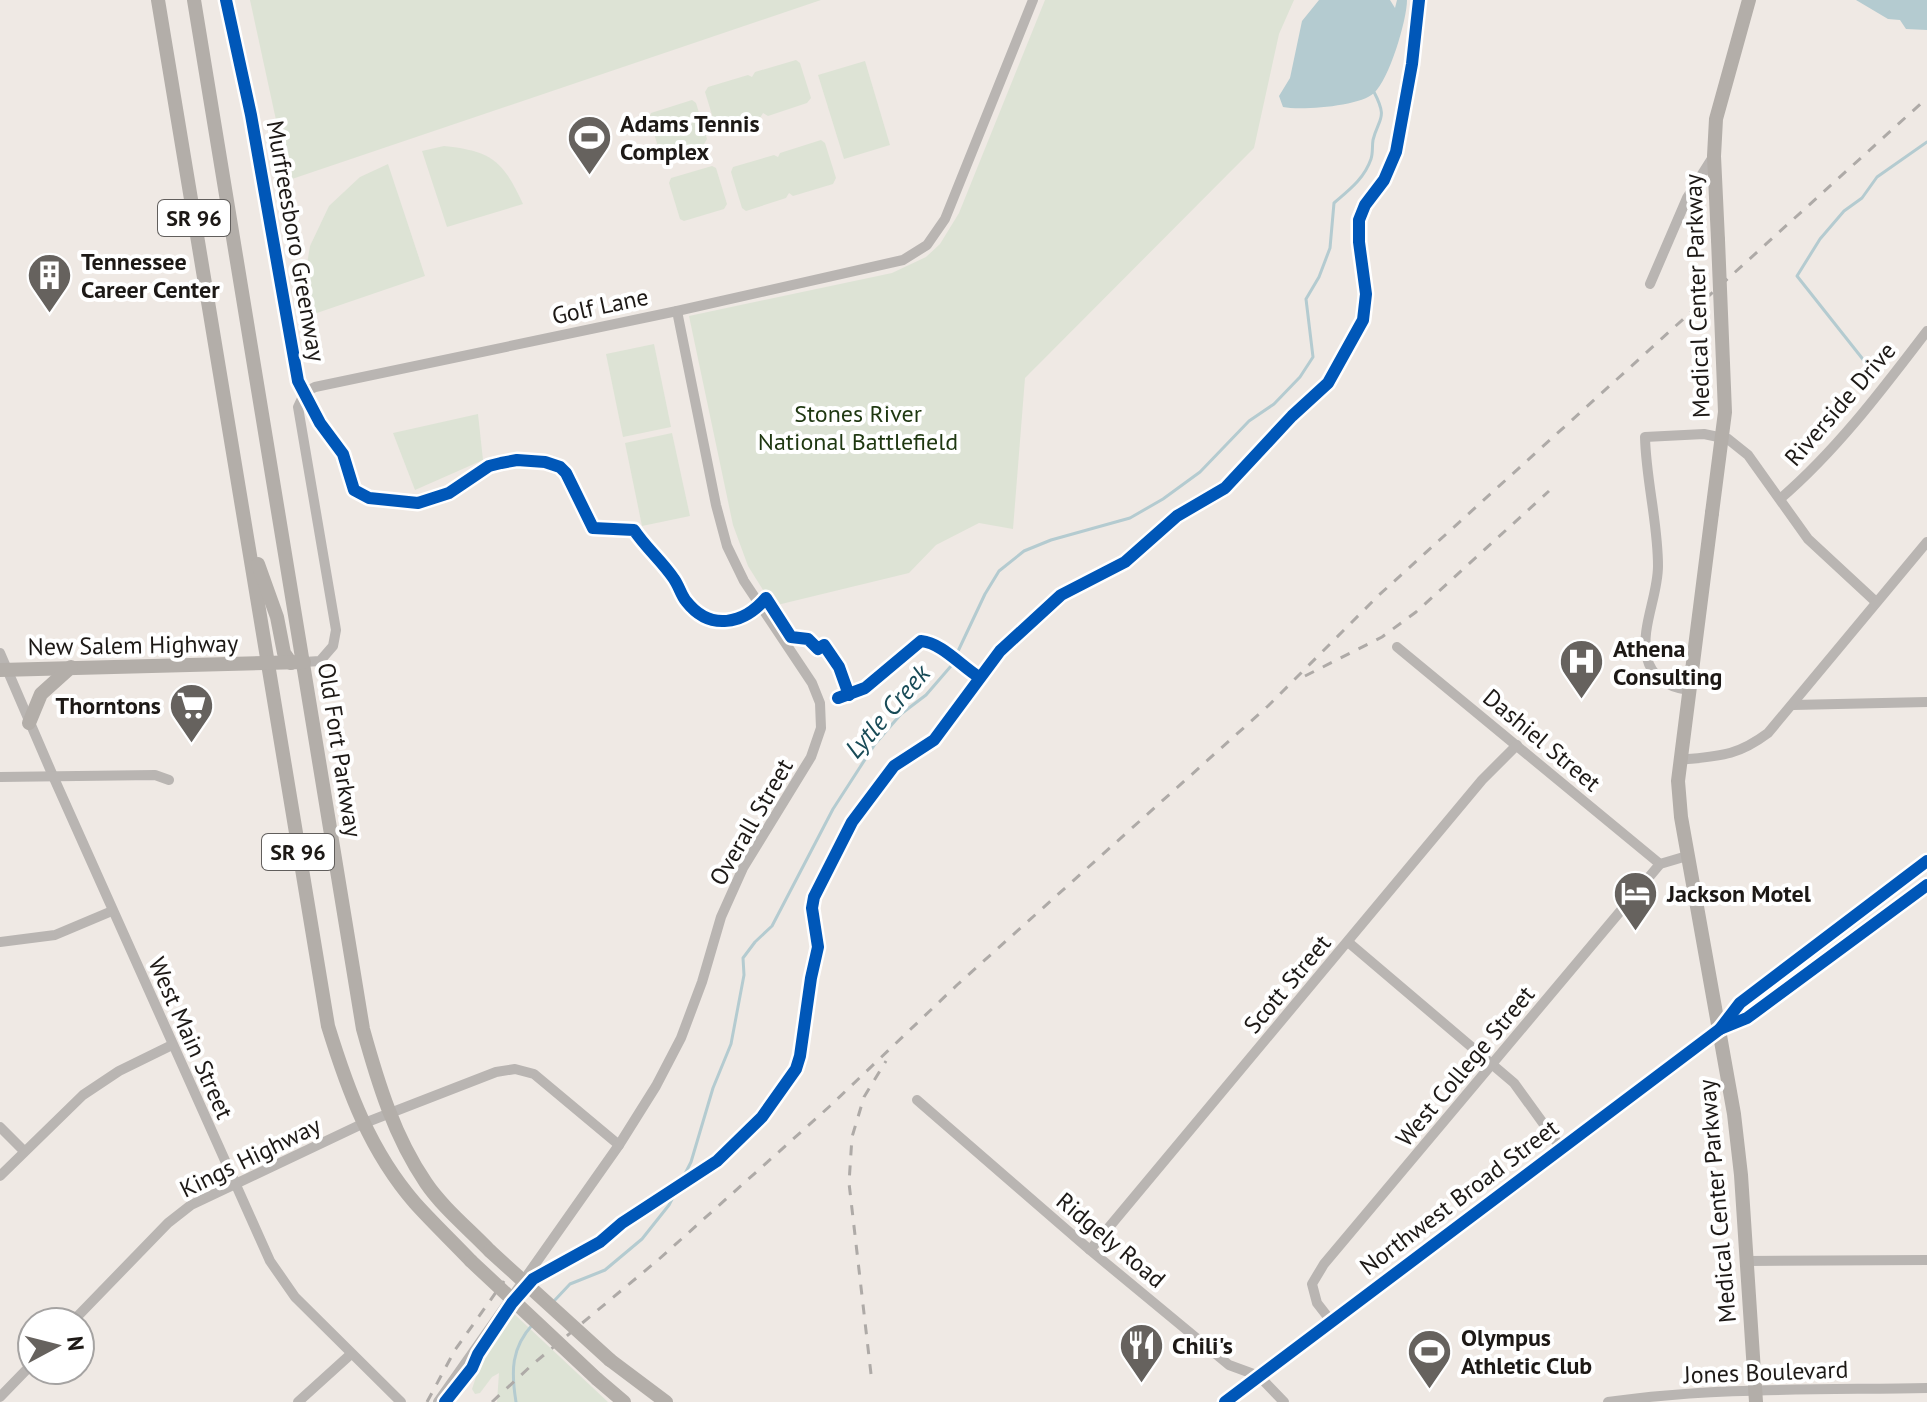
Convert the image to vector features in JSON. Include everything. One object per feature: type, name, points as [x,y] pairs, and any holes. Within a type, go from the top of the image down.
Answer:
[{"type":"main road","name":"SR 96","points":[[158,0],[328,1026],[346,1084],[362,1124],[383,1161],[414,1202],[471,1261],[622,1402]]},
{"type":"main road","name":"Old Fort Parkway","points":[[194,0],[297,662],[363,1029],[375,1072],[403,1144],[428,1185],[490,1251],[656,1402]]},
{"type":"main road","name":"Medical Center Parkway","points":[[1748,5],[1716,119],[1714,156],[1725,412],[1679,760],[1680,805],[1687,856],[1720,1029],[1741,1175],[1755,1397]]},
{"type":"main road","points":[[245,530],[277,617],[284,653],[297,662]]},
{"type":"main road","name":"New Salem Highway","points":[[4,670],[297,662]]},
{"type":"main road","points":[[29,723],[41,694],[72,667]]},
{"type":"main road","name":"Northwest Broad Street","points":[[1720,1029],[1740,1003],[1927,861]]},
{"type":"main road","name":"Northwest Broad Street","points":[[1225,1402],[1720,1029],[1747,1018],[1927,885]]},
{"type":"main road","points":[[610,1360],[666,1402]]},
{"type":"street","name":"Golf Lane","points":[[297,662],[320,661],[333,646],[336,630],[298,407],[305,392],[315,387],[903,260],[927,245],[945,219],[1033,0]]},
{"type":"street","points":[[1650,284],[1687,198],[1714,156]]},
{"type":"street","name":"Overall Street","points":[[438,1402],[619,1145],[656,1086],[681,1038],[721,917],[738,880],[811,757],[821,728],[820,703],[812,683],[744,581],[727,546],[677,311]]},
{"type":"street","name":"Riverside Drive","points":[[1780,499],[1806,477],[1927,331]]},
{"type":"street","points":[[1688,690],[1675,688],[1655,676],[1647,659],[1645,642],[1658,580],[1658,562],[1645,461],[1645,437],[1704,434],[1728,439],[1748,455],[1808,539],[1876,602]]},
{"type":"street","points":[[1679,760],[1733,754],[1750,747],[1768,733],[1927,542]]},
{"type":"street","name":"Dashiel Street","points":[[1397,647],[1660,864]]},
{"type":"street","name":"West Main Street","points":[[0,653],[4,670],[274,1266],[295,1297],[401,1402]]},
{"type":"street","points":[[1793,705],[1927,702]]},
{"type":"street","name":"Scott Street","points":[[1090,1250],[1482,780],[1517,745]]},
{"type":"street","points":[[0,777],[155,775],[169,780]]},
{"type":"street","points":[[1660,864],[1687,856]]},
{"type":"street","name":"West College Street","points":[[1331,1321],[1317,1303],[1312,1284],[1324,1264],[1660,864]]},
{"type":"street","points":[[0,942],[55,935],[112,911]]},
{"type":"street","points":[[1348,942],[1514,1083],[1561,1148]]},
{"type":"street","points":[[0,1176],[83,1095],[119,1071],[172,1045]]},
{"type":"street","name":"Kings Highway","points":[[88,1306],[168,1223],[191,1205],[362,1124],[496,1072],[515,1069],[534,1074],[619,1145]]},
{"type":"street","name":"Ridgely Road","points":[[917,1100],[1229,1365],[1259,1376],[1284,1402]]},
{"type":"street","points":[[0,1127],[24,1151]]},
{"type":"street","points":[[1747,1261],[1927,1260]]},
{"type":"street","points":[[298,1402],[351,1354]]},
{"type":"street","points":[[0,1397],[16,1380]]},
{"type":"street","name":"Jones Boulevard","points":[[1608,1402],[1643,1397],[1755,1397],[1927,1388]]},
{"type":"green space","points":[[250,0],[821,0],[289,180]]},
{"type":"green space","name":"Stones River National Battlefield","points":[[1045,0],[1294,0],[1279,34],[1254,148],[1025,378],[1013,529],[979,523],[936,545],[909,573],[773,606],[748,566],[733,525],[689,316],[892,273],[926,257],[940,244],[959,213]]},
{"type":"green space","points":[[796,60],[800,63],[811,98],[807,103],[768,116],[763,113],[760,118],[720,131],[716,128],[705,92],[708,87],[748,75],[752,77],[755,72]]},
{"type":"green space","points":[[865,61],[890,145],[844,159],[818,75]]},
{"type":"green space","points":[[692,100],[696,103],[707,139],[704,144],[664,156],[660,153],[649,118],[651,113]]},
{"type":"green space","points":[[821,140],[825,143],[836,178],[833,184],[793,196],[789,193],[786,198],[746,211],[742,208],[731,172],[733,167],[774,155],[778,157],[780,153]]},
{"type":"green space","points":[[444,146],[474,151],[494,161],[509,178],[523,204],[447,227],[422,151]]},
{"type":"green space","points":[[388,164],[425,276],[311,315],[303,288],[310,246],[329,206],[360,177]]},
{"type":"green space","points":[[712,166],[716,168],[727,204],[724,209],[684,221],[680,219],[669,183],[671,178]]},
{"type":"green space","points":[[654,344],[671,427],[623,437],[606,354]]},
{"type":"green space","points":[[478,414],[483,460],[415,490],[393,433]]},
{"type":"green space","points":[[672,433],[690,516],[642,526],[625,443]]},
{"type":"green space","points":[[511,1311],[608,1402],[497,1402],[499,1373],[480,1393],[475,1394],[472,1389],[480,1365],[476,1341],[491,1320],[507,1318]]},
{"type":"water","points":[[1319,0],[1390,0],[1395,8],[1397,0],[1407,0],[1396,49],[1380,86],[1367,97],[1330,106],[1283,107],[1279,96],[1290,78],[1302,21]]},
{"type":"water","points":[[1856,0],[1927,0],[1927,30],[1906,29],[1900,20],[1888,19]]},
{"type":"waterway","name":"Lytle Creek","points":[[554,1301],[570,1284],[605,1270],[642,1239],[669,1205],[691,1162],[713,1088],[731,1044],[744,975],[743,958],[772,926],[833,809],[875,744],[951,666],[999,571],[1024,551],[1051,540],[1130,518],[1163,499],[1200,472],[1249,421],[1274,404],[1300,377],[1313,357],[1306,299],[1330,248],[1334,203],[1360,178],[1372,157],[1373,140],[1381,118],[1374,92]]},
{"type":"waterway","points":[[1873,372],[1797,276],[1820,239],[1844,211],[1862,198],[1877,177],[1927,142]]},
{"type":"waterway","name":"Lytle Creek","points":[[516,1402],[514,1360],[520,1342],[533,1324]]},
{"type":"railway","points":[[492,1402],[658,1260],[830,1106],[957,985],[1268,706],[1379,595],[1927,98]]},
{"type":"railway","points":[[1305,676],[1382,637],[1416,612],[1549,491]]},
{"type":"railway","points":[[871,1374],[849,1183],[852,1137],[864,1097],[886,1061]]},
{"type":"railway","points":[[427,1402],[455,1350],[504,1281]]},
{"type":"cycle path","name":"Murfreesboro Greenway","points":[[226,0],[251,115],[298,381],[320,423],[343,454],[354,490],[369,498],[418,503],[449,493],[489,466],[517,460],[545,462],[560,467],[566,473],[593,528],[634,530],[669,572],[684,599],[695,611],[716,621],[727,621],[748,614],[766,598],[791,637],[808,639],[818,649],[824,645],[839,667],[849,695]]},
{"type":"cycle path","points":[[445,1402],[472,1368],[512,1303],[533,1279],[600,1242],[622,1223],[717,1161],[762,1117],[796,1069],[818,947],[812,908],[814,897],[852,822],[894,766],[934,740],[1000,651],[1061,595],[1125,562],[1177,516],[1225,488],[1292,416],[1328,383],[1363,320],[1366,294],[1359,220],[1365,205],[1384,180],[1396,152],[1412,64],[1419,0]]},
{"type":"cycle path","points":[[838,698],[865,688],[921,641],[944,650],[979,677]]},
{"type":"cycle path","points":[[1225,1402],[1720,1029],[1740,1003],[1927,861]]},
{"type":"cycle path","points":[[1720,1029],[1747,1018],[1927,885]]},
{"type":"place","name":"Adams Tennis Complex","points":[[589,176]]},
{"type":"place","name":"Tennessee Career Center","points":[[50,314]]},
{"type":"place","name":"Athena Consulting","points":[[1582,701]]},
{"type":"place","name":"Thorntons","points":[[192,744]]},
{"type":"place","name":"Jackson Motel","points":[[1636,932]]},
{"type":"place","name":"Chili's","points":[[1141,1384]]},
{"type":"place","name":"Olympus Athletic Club","points":[[1430,1390]]}]
